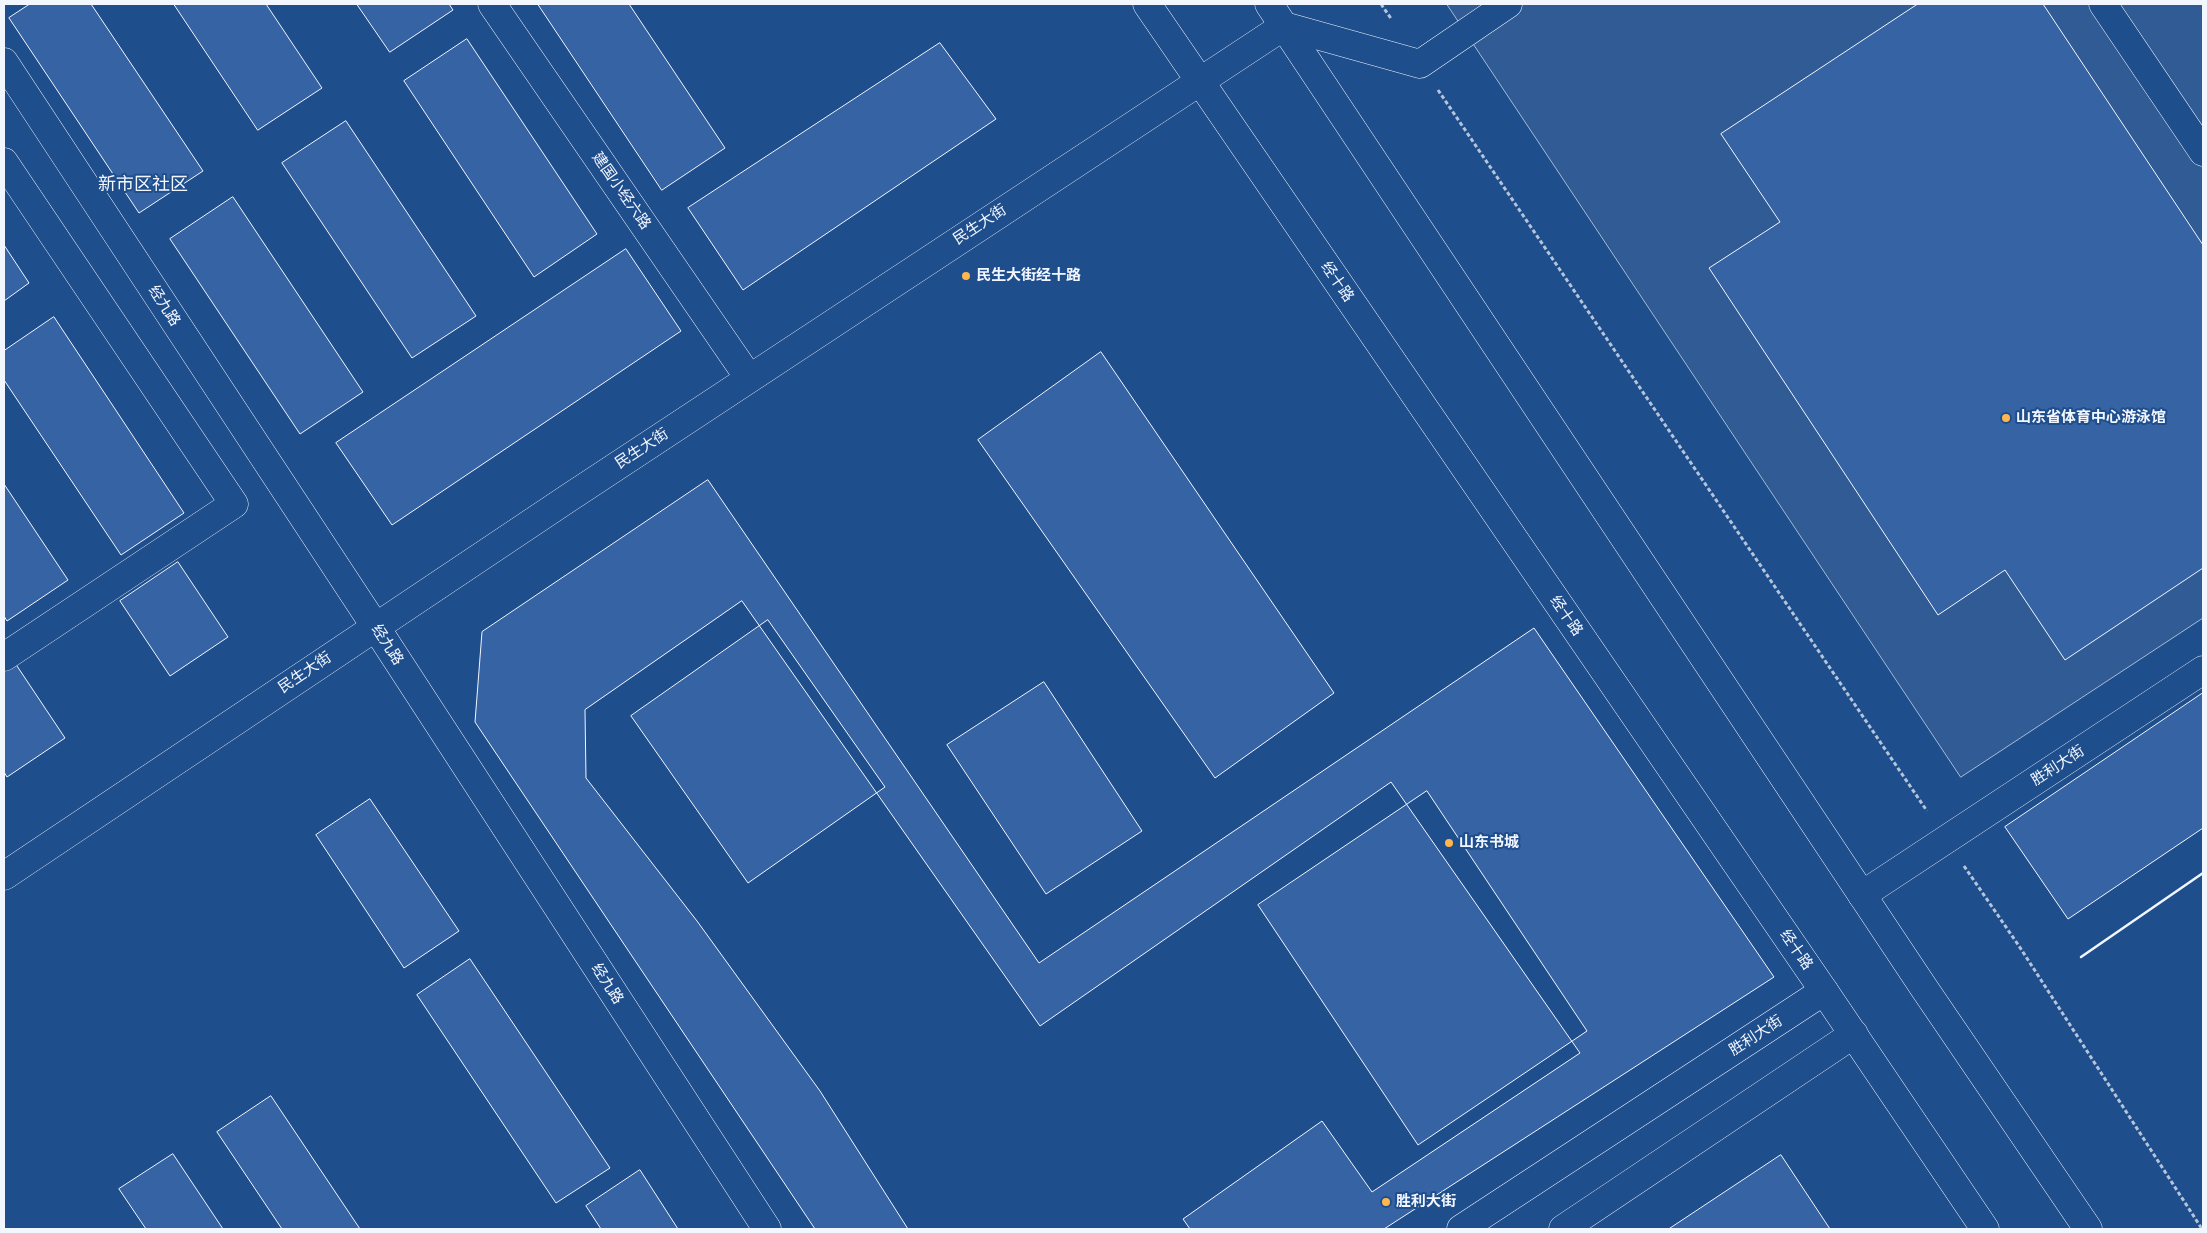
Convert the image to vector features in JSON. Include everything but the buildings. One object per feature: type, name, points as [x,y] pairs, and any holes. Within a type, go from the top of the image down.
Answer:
[{"type":"main road","name":"建国小经六路","points":[[492,4],[749,378]]},
{"type":"main road","name":"经十路","points":[[1147,4],[1198,82],[1854,1034],[1985,1229]]},
{"type":"main road","points":[[1268,4],[1862,895],[2088,1229]]},
{"type":"main road","points":[[1284,26],[1420,64],[1508,4]]},
{"type":"main road","points":[[2103,4],[2203,152]]},
{"type":"main road","name":"民生大街","points":[[4,876],[375,626],[1284,26]]},
{"type":"main road","name":"经九路","points":[[4,62],[375,626],[766,1229]]},
{"type":"main road","points":[[4,162],[234,504],[4,657]]},
{"type":"main road","name":"胜利大街","points":[[1862,895],[2203,670]]},
{"type":"main road","name":"胜利大街","points":[[1461,1229],[1824,991]]},
{"type":"main road","points":[[1564,1229],[1854,1034]]},
{"type":"path","points":[[1381,4],[2019,946],[2202,1229]]},
{"type":"shaded area","name":"山东省体育中心游泳馆","points":[[1447,4],[2203,4],[2203,618],[1961,777]]},
{"type":"wall","points":[[2081,957],[2203,873]]},
{"type":"place","name":"民生大街经十路","points":[[966,276]]},
{"type":"place","name":"山东省体育中心游泳馆","points":[[2006,418]]},
{"type":"place","name":"山东书城","points":[[1449,843]]},
{"type":"place","name":"胜利大街","points":[[1386,1202]]},
{"type":"district","name":"新市区社区","points":[[143,185]]}]
